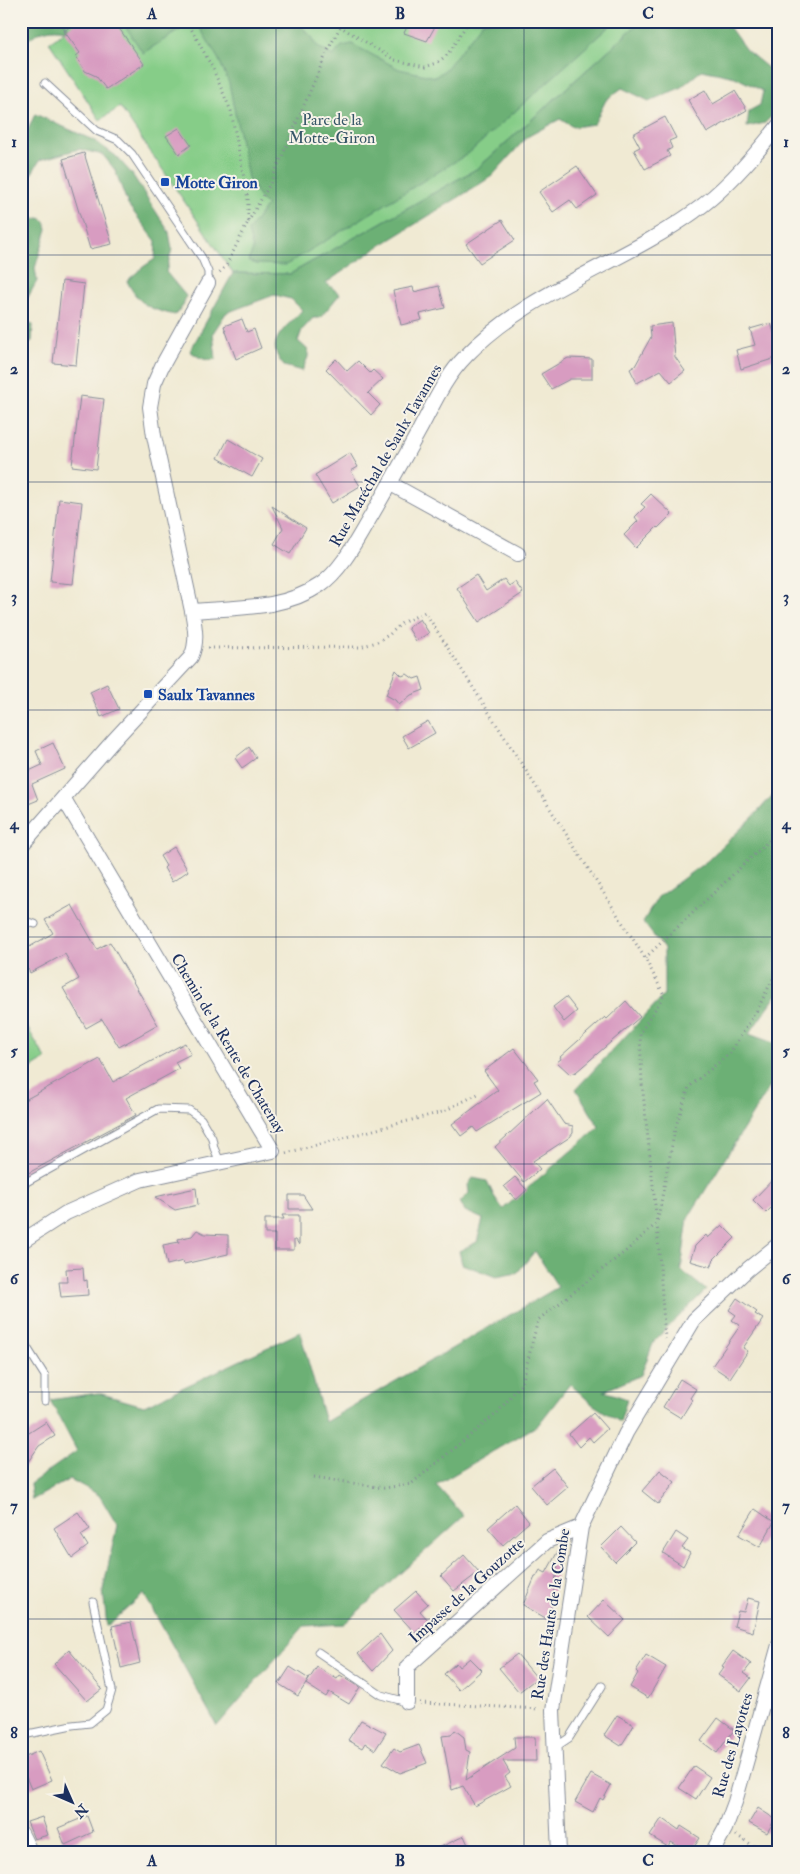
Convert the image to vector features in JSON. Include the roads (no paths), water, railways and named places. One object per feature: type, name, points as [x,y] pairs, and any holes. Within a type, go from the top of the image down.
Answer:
[{"type":"street","name":"Rue Maréchal de Saulx Tavannes","points":[[192,611],[278,604],[298,598],[322,584],[348,556],[391,484],[447,379],[464,358],[486,336],[517,312],[658,235],[696,211],[724,186],[779,125]]},
{"type":"street","points":[[21,846],[112,741],[191,656],[195,648],[196,630],[154,436],[150,407],[154,384],[162,366],[208,283]]},
{"type":"street","points":[[391,484],[518,554]]},
{"type":"street","name":"Chemin de la Rente de Chatenay","points":[[21,1242],[66,1213],[140,1180],[273,1151],[64,798]]},
{"type":"street","name":"Rue des Hauts de la Combe","points":[[558,1853],[553,1710],[581,1527],[626,1432],[694,1320],[748,1269],[779,1244]]},
{"type":"street","name":"Impasse de la Gouzotte","points":[[407,1702],[407,1667],[547,1541],[581,1527]]},
{"type":"street","name":"Rue des Layottes","points":[[712,1853],[725,1828],[735,1802],[779,1645]]},
{"type":"street","points":[[21,1833],[31,1853]]},
{"type":"lane","points":[[46,83],[97,131],[118,140],[132,154],[202,258],[208,272],[208,283]]},
{"type":"lane","points":[[21,920],[35,924]]},
{"type":"lane","points":[[21,1185],[158,1109],[189,1110],[201,1120],[212,1138],[220,1162]]},
{"type":"lane","points":[[21,1338],[45,1376],[46,1401]]},
{"type":"lane","points":[[21,1739],[28,1734],[90,1723],[106,1710],[112,1690],[108,1664],[93,1602]]},
{"type":"lane","points":[[318,1652],[381,1695],[407,1702]]},
{"type":"lane","points":[[554,1748],[568,1738],[602,1686]]},
{"type":"place","name":"Motte Giron","points":[[165,182]]},
{"type":"place","name":"Saulx Tavannes","points":[[148,694]]},
{"type":"park label","name":"Parc de la Motte-Giron","points":[[332,128]]}]
